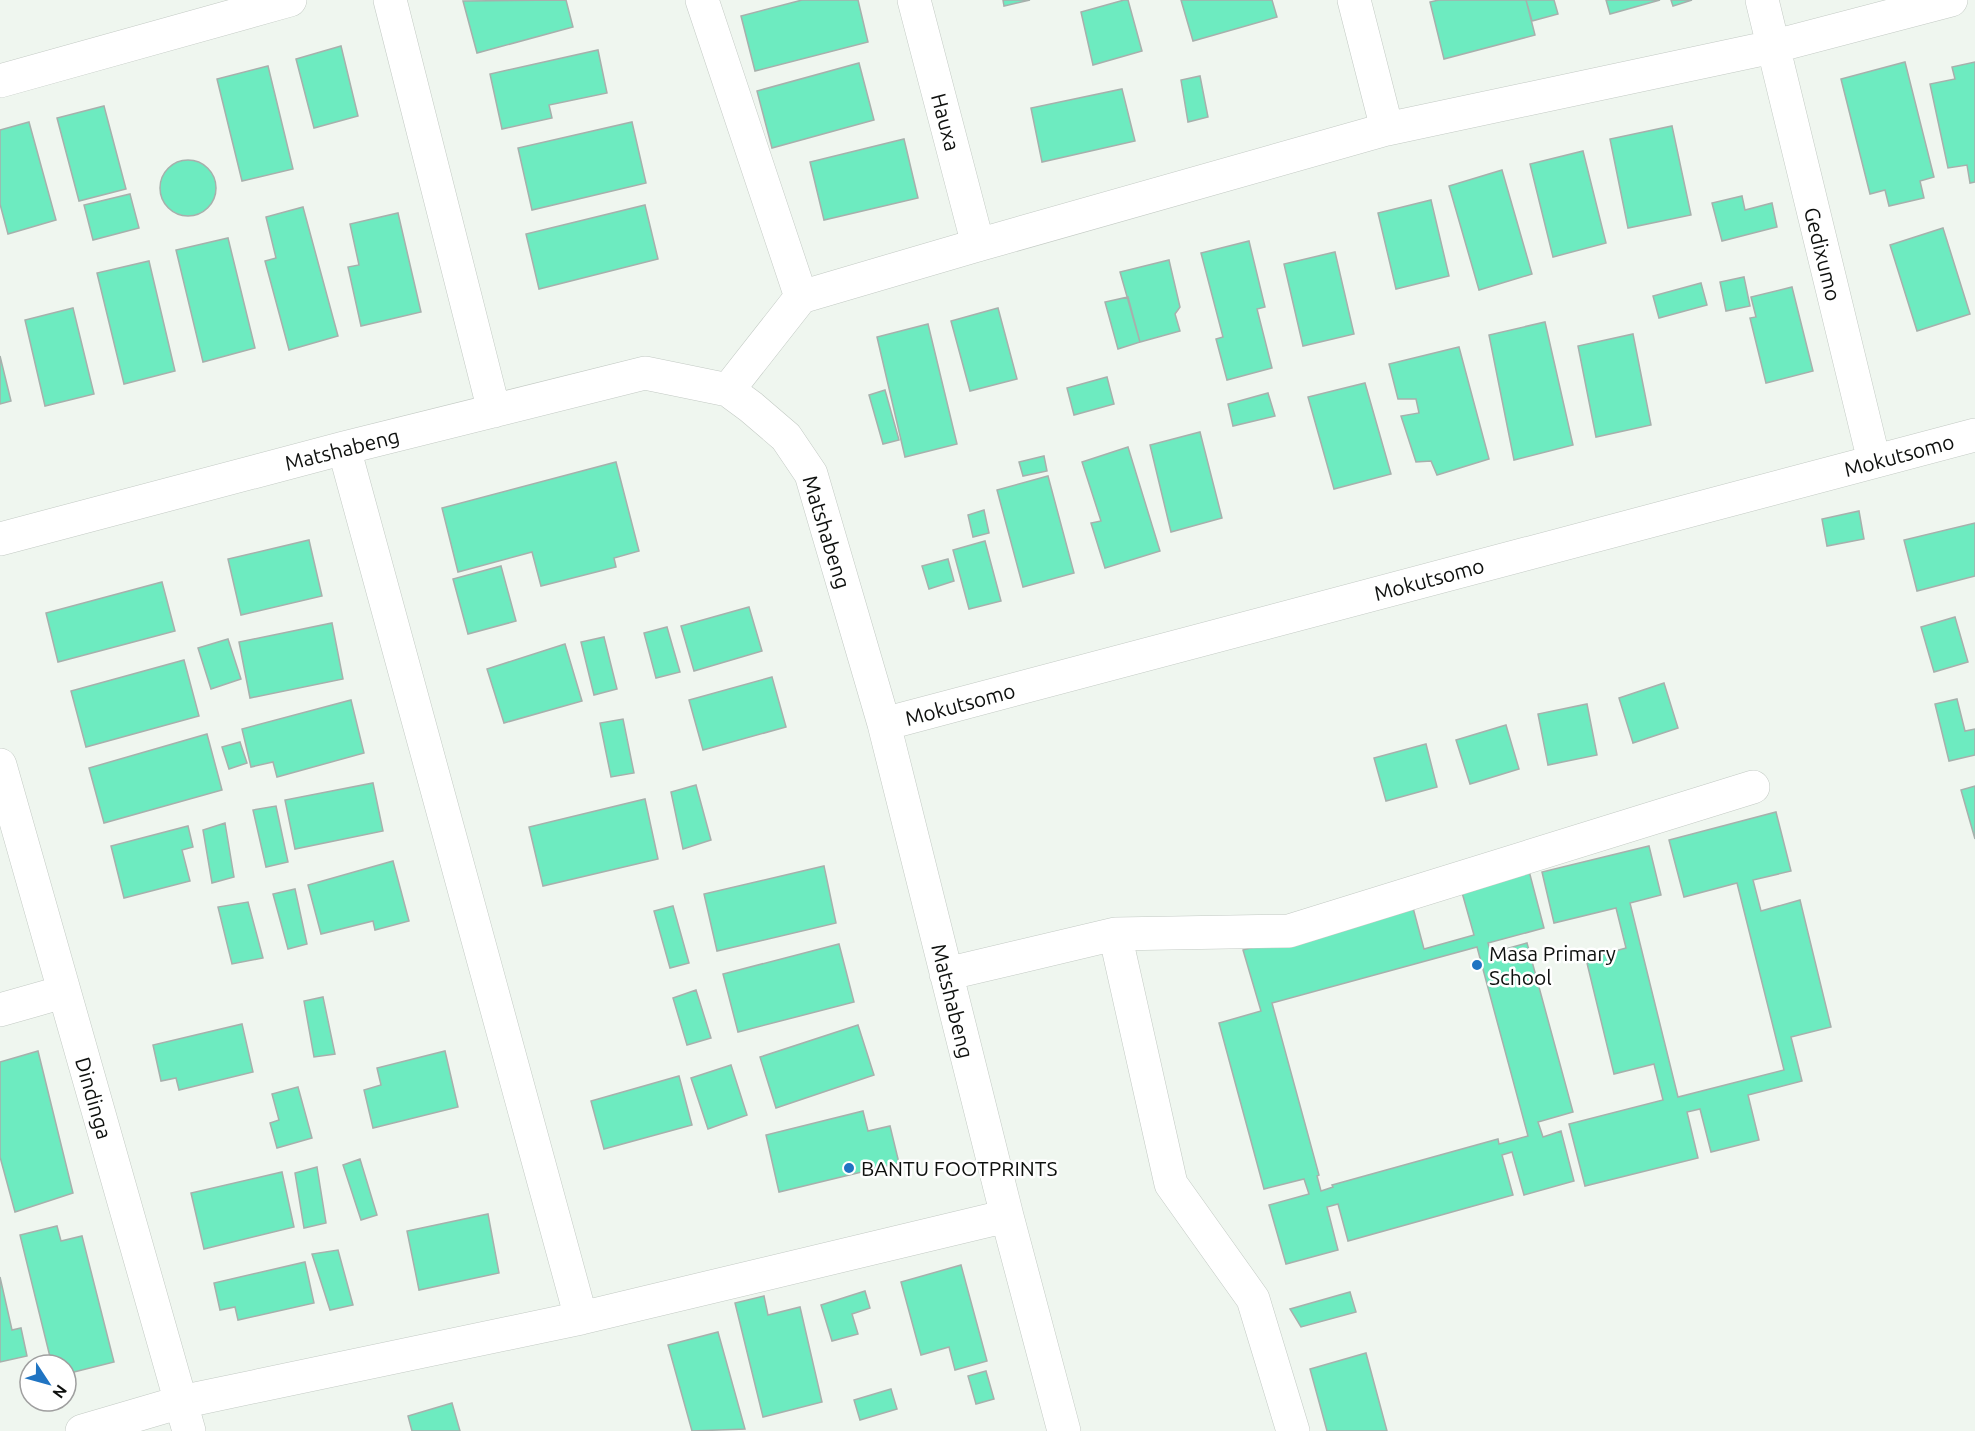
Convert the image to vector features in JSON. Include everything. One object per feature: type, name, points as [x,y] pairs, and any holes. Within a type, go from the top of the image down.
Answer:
[{"type":"street","points":[[0,81],[290,0]]},
{"type":"street","points":[[390,0],[494,411]]},
{"type":"street","points":[[702,0],[801,297]]},
{"type":"street","name":"Hauxa","points":[[914,0],[978,245]]},
{"type":"street","points":[[1353,0],[1387,129]]},
{"type":"street","name":"Gedixumo","points":[[1762,0],[1874,461]]},
{"type":"street","points":[[729,390],[801,297],[1387,129],[1772,46],[1952,0]]},
{"type":"street","name":"Matshabeng","points":[[0,539],[344,448],[645,373],[729,390],[786,437],[811,474],[884,724],[1006,1216],[1064,1431]]},
{"type":"street","name":"Mokutsomo","points":[[884,724],[1975,435]]},
{"type":"street","points":[[344,448],[580,1318]]},
{"type":"street","name":"Dindinga","points":[[0,765],[185,1417]]},
{"type":"street","points":[[946,974],[1115,934],[1289,931],[1753,787]]},
{"type":"street","points":[[1115,934],[1171,1184],[1253,1299],[1293,1431]]},
{"type":"street","points":[[0,1010],[63,992]]},
{"type":"street","points":[[82,1431],[185,1417],[580,1318],[1006,1216]]},
{"type":"building","points":[[566,0],[573,27],[477,53],[463,1]]},
{"type":"building","points":[[802,0],[858,0],[868,42],[755,71],[741,16]]},
{"type":"building","points":[[1003,0],[1030,0],[1004,6]]},
{"type":"building","points":[[1128,0],[1142,51],[1093,65],[1081,12]]},
{"type":"building","points":[[1181,0],[1272,0],[1277,17],[1193,41]]},
{"type":"building","points":[[1439,0],[1526,0],[1535,35],[1444,59],[1430,2]]},
{"type":"building","points":[[1526,0],[1554,0],[1558,14],[1532,21]]},
{"type":"building","points":[[1606,0],[1660,0],[1610,14]]},
{"type":"building","points":[[1671,0],[1692,0],[1673,6]]},
{"type":"building","points":[[341,46],[358,116],[314,128],[296,59]]},
{"type":"building","points":[[598,50],[607,93],[549,105],[552,118],[502,129],[490,74]]},
{"type":"building","points":[[1905,62],[1934,177],[1920,181],[1924,198],[1889,206],[1885,190],[1870,194],[1841,79]]},
{"type":"building","points":[[1975,62],[1975,182],[1970,183],[1967,165],[1948,168],[1930,84],[1955,79],[1952,67]]},
{"type":"building","points":[[859,63],[874,120],[772,148],[757,91]]},
{"type":"building","points":[[268,66],[293,169],[242,181],[217,79]]},
{"type":"building","points":[[1200,76],[1208,117],[1188,122],[1181,80]]},
{"type":"building","points":[[1122,89],[1135,141],[1042,162],[1031,108]]},
{"type":"building","points":[[104,106],[126,189],[79,201],[57,118]]},
{"type":"building","points":[[29,122],[56,220],[8,234],[0,204],[0,130]]},
{"type":"building","points":[[632,122],[646,183],[532,210],[518,148]]},
{"type":"building","points":[[1672,126],[1691,215],[1628,228],[1610,139]]},
{"type":"building","points":[[904,139],[918,198],[824,220],[810,162]]},
{"type":"building","points":[[1583,151],[1606,243],[1553,257],[1530,164]]},
{"type":"building","points":[[188,160],[199,162],[208,168],[214,177],[216,188],[214,199],[208,208],[199,214],[188,216],[177,214],[168,208],[162,199],[160,188],[162,177],[168,168],[177,162]]},
{"type":"building","points":[[1502,170],[1532,274],[1479,290],[1449,186]]},
{"type":"building","points":[[130,194],[139,228],[93,240],[84,205]]},
{"type":"building","points":[[1742,196],[1745,210],[1772,203],[1777,227],[1722,241],[1712,203]]},
{"type":"building","points":[[1431,200],[1449,276],[1396,289],[1378,213]]},
{"type":"building","points":[[645,205],[658,259],[539,289],[526,234]]},
{"type":"building","points":[[303,207],[338,336],[289,350],[265,261],[276,258],[266,217]]},
{"type":"building","points":[[398,213],[421,312],[361,326],[348,267],[359,265],[350,224]]},
{"type":"building","points":[[1943,228],[1970,314],[1917,331],[1890,245]]},
{"type":"building","points":[[228,238],[255,348],[203,362],[176,250]]},
{"type":"building","points":[[1249,241],[1265,307],[1257,309],[1272,368],[1227,380],[1216,339],[1223,337],[1201,253]]},
{"type":"building","points":[[1335,252],[1354,334],[1303,346],[1284,264]]},
{"type":"building","points":[[1169,260],[1180,307],[1175,314],[1180,331],[1140,342],[1120,272]]},
{"type":"building","points":[[149,261],[175,371],[124,384],[97,273]]},
{"type":"building","points":[[1744,277],[1750,306],[1726,311],[1720,282]]},
{"type":"building","points":[[1701,283],[1707,305],[1659,318],[1653,296]]},
{"type":"building","points":[[1792,287],[1813,371],[1766,383],[1750,318],[1756,317],[1751,297]]},
{"type":"building","points":[[1128,297],[1140,342],[1118,349],[1105,302]]},
{"type":"building","points":[[73,308],[94,394],[45,406],[25,320]]},
{"type":"building","points":[[998,308],[1017,379],[970,391],[951,321]]},
{"type":"building","points":[[1545,322],[1573,445],[1514,460],[1489,335]]},
{"type":"building","points":[[928,324],[957,444],[905,457],[877,337]]},
{"type":"building","points":[[1633,334],[1651,425],[1596,437],[1578,346]]},
{"type":"building","points":[[1459,347],[1489,459],[1437,475],[1431,461],[1416,462],[1401,416],[1419,413],[1416,399],[1398,399],[1389,364]]},
{"type":"building","points":[[0,356],[11,401],[0,404]]},
{"type":"building","points":[[1107,377],[1114,404],[1074,415],[1067,388]]},
{"type":"building","points":[[1365,383],[1391,474],[1334,489],[1308,397]]},
{"type":"building","points":[[885,390],[899,440],[883,444],[869,395]]},
{"type":"building","points":[[1268,393],[1275,416],[1233,426],[1228,404]]},
{"type":"building","points":[[1200,432],[1222,518],[1171,532],[1150,445]]},
{"type":"building","points":[[1128,447],[1160,551],[1105,568],[1091,523],[1101,521],[1082,462]]},
{"type":"building","points":[[1044,456],[1047,471],[1023,476],[1019,462]]},
{"type":"building","points":[[616,462],[639,551],[614,558],[616,567],[541,586],[532,552],[458,572],[442,508]]},
{"type":"building","points":[[1048,476],[1074,573],[1023,587],[997,490]]},
{"type":"building","points":[[984,510],[989,533],[973,537],[968,515]]},
{"type":"building","points":[[1859,511],[1864,539],[1827,546],[1822,519]]},
{"type":"building","points":[[1975,523],[1975,576],[1917,591],[1904,540]]},
{"type":"building","points":[[309,540],[322,596],[241,615],[228,559]]},
{"type":"building","points":[[985,541],[1001,601],[969,609],[953,550]]},
{"type":"building","points":[[948,559],[954,581],[929,589],[922,566]]},
{"type":"building","points":[[501,566],[516,621],[468,634],[453,579]]},
{"type":"building","points":[[162,582],[175,631],[58,662],[46,613]]},
{"type":"building","points":[[749,607],[762,651],[694,671],[681,626]]},
{"type":"building","points":[[1955,617],[1968,662],[1934,672],[1921,627]]},
{"type":"building","points":[[332,623],[343,679],[250,698],[239,642]]},
{"type":"building","points":[[667,627],[680,672],[656,678],[644,633]]},
{"type":"building","points":[[604,637],[617,689],[594,695],[581,642]]},
{"type":"building","points":[[228,639],[241,679],[211,689],[198,648]]},
{"type":"building","points":[[565,644],[582,701],[504,723],[487,669]]},
{"type":"building","points":[[184,660],[199,716],[86,747],[71,691]]},
{"type":"building","points":[[772,677],[786,727],[703,750],[689,700]]},
{"type":"building","points":[[1664,683],[1678,728],[1633,743],[1619,698]]},
{"type":"building","points":[[1957,699],[1965,731],[1975,729],[1975,755],[1949,761],[1935,704]]},
{"type":"building","points":[[351,700],[364,753],[277,777],[273,762],[251,767],[242,729]]},
{"type":"building","points":[[1587,704],[1597,755],[1548,765],[1538,714]]},
{"type":"building","points":[[623,719],[634,773],[611,777],[600,723]]},
{"type":"building","points":[[1506,725],[1519,769],[1470,784],[1456,740]]},
{"type":"building","points":[[207,734],[222,790],[104,823],[89,768]]},
{"type":"building","points":[[240,742],[247,763],[229,769],[222,747]]},
{"type":"building","points":[[1426,744],[1437,787],[1386,801],[1374,758]]},
{"type":"building","points":[[373,783],[383,831],[295,849],[285,800]]},
{"type":"building","points":[[696,785],[711,840],[683,849],[671,792]]},
{"type":"building","points":[[1975,786],[1975,839],[1961,790]]},
{"type":"building","points":[[645,799],[658,859],[543,886],[529,827]]},
{"type":"building","points":[[276,806],[288,862],[266,867],[253,810]]},
{"type":"building","points":[[1776,812],[1791,871],[1753,880],[1761,911],[1800,900],[1831,1027],[1791,1037],[1802,1081],[1748,1095],[1759,1140],[1711,1152],[1700,1109],[1687,1112],[1698,1158],[1585,1186],[1569,1124],[1663,1100],[1654,1064],[1614,1074],[1586,959],[1626,948],[1616,908],[1554,923],[1542,872],[1649,846],[1661,895],[1630,903],[1678,1097],[1784,1070],[1737,883],[1684,897],[1669,840]]},
{"type":"building","points":[[225,823],[234,877],[212,883],[203,830]]},
{"type":"building","points":[[188,826],[193,847],[182,850],[190,881],[124,898],[111,846]]},
{"type":"building","points":[[393,861],[409,921],[375,930],[373,921],[321,934],[308,885]]},
{"type":"building","points":[[824,866],[836,923],[717,951],[704,894]]},
{"type":"building","points":[[1529,871],[1544,928],[1488,943],[1491,953],[1527,943],[1573,1112],[1538,1122],[1543,1137],[1561,1131],[1574,1181],[1524,1195],[1512,1152],[1502,1155],[1513,1195],[1348,1241],[1338,1204],[1327,1207],[1338,1250],[1286,1264],[1269,1205],[1309,1194],[1304,1179],[1264,1189],[1219,1023],[1261,1011],[1243,950],[1412,904],[1424,949],[1474,935],[1461,889]],"holes":[[[1477,947],[1528,1136],[1499,1144],[1498,1139],[1332,1185],[1333,1187],[1321,1191],[1317,1176],[1319,1175],[1272,1003]]]},
{"type":"building","points":[[295,889],[307,944],[288,949],[273,894]]},
{"type":"building","points":[[248,902],[263,958],[232,964],[218,907]]},
{"type":"building","points":[[673,906],[689,963],[670,968],[654,911]]},
{"type":"building","points":[[839,944],[854,1002],[738,1032],[723,974]]},
{"type":"building","points":[[696,990],[711,1038],[687,1045],[673,998]]},
{"type":"building","points":[[323,997],[335,1054],[314,1057],[304,1001]]},
{"type":"building","points":[[242,1024],[253,1072],[179,1090],[176,1078],[161,1081],[153,1045]]},
{"type":"building","points":[[858,1025],[874,1075],[776,1108],[760,1057]]},
{"type":"building","points":[[38,1051],[73,1193],[15,1212],[0,1157],[0,1062]]},
{"type":"building","points":[[445,1051],[458,1107],[373,1128],[364,1090],[381,1085],[377,1068]]},
{"type":"building","points":[[731,1065],[747,1115],[708,1129],[691,1078]]},
{"type":"building","points":[[679,1076],[692,1125],[604,1149],[591,1101]]},
{"type":"building","points":[[298,1087],[312,1138],[277,1148],[270,1123],[279,1120],[272,1094]]},
{"type":"building","points":[[863,1111],[868,1131],[890,1126],[899,1163],[779,1192],[766,1135]]},
{"type":"building","points":[[360,1159],[377,1215],[361,1220],[343,1165]]},
{"type":"building","points":[[317,1167],[326,1223],[304,1228],[295,1173]]},
{"type":"building","points":[[282,1172],[294,1227],[204,1249],[191,1193]]},
{"type":"building","points":[[488,1214],[499,1273],[419,1290],[407,1231]]},
{"type":"building","points":[[57,1226],[61,1241],[82,1236],[114,1362],[78,1371],[78,1353],[49,1353],[20,1235]]},
{"type":"building","points":[[338,1250],[353,1305],[330,1310],[312,1254]]},
{"type":"building","points":[[305,1262],[314,1303],[238,1320],[235,1307],[220,1310],[214,1283]]},
{"type":"building","points":[[961,1265],[987,1361],[955,1370],[949,1347],[921,1355],[901,1282]]},
{"type":"building","points":[[0,1277],[12,1330],[21,1328],[26,1353],[18,1353],[18,1358],[0,1362]]},
{"type":"building","points":[[865,1291],[870,1308],[852,1314],[858,1334],[832,1341],[821,1305]]},
{"type":"building","points":[[1350,1292],[1356,1312],[1301,1327],[1290,1309]]},
{"type":"building","points":[[764,1296],[768,1315],[800,1307],[822,1402],[763,1417],[735,1303]]},
{"type":"building","points":[[718,1332],[745,1429],[692,1431],[668,1345]]},
{"type":"building","points":[[1366,1353],[1387,1431],[1327,1431],[1310,1369]]},
{"type":"building","points":[[986,1371],[994,1399],[976,1404],[968,1376]]},
{"type":"building","points":[[891,1389],[897,1409],[860,1420],[854,1400]]},
{"type":"building","points":[[452,1403],[460,1431],[412,1431],[408,1416]]},
{"type":"place","name":"Masa Primary School","points":[[1477,965]]},
{"type":"place","name":"BANTU FOOTPRINTS","points":[[849,1168]]}]
